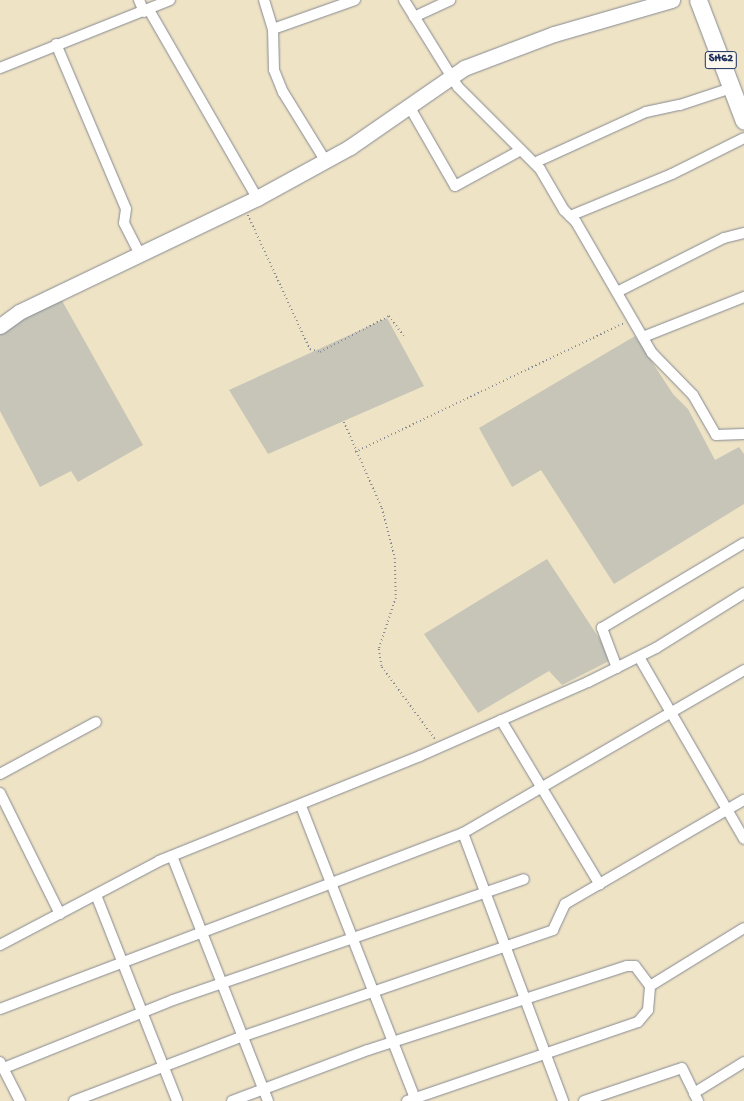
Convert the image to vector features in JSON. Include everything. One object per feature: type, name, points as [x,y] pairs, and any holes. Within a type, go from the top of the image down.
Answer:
[{"type":"main road","points":[[0,326],[19,312],[250,201],[325,160],[409,106],[452,75],[510,49],[600,18],[672,0]]},
{"type":"main road","name":"SH62","points":[[698,0],[737,93],[744,121]]},
{"type":"street","points":[[139,0],[166,44],[250,201]]},
{"type":"street","points":[[0,68],[56,44],[147,11],[170,0]]},
{"type":"street","points":[[264,0],[273,29],[274,70],[282,92],[325,160]]},
{"type":"street","points":[[273,29],[355,0]]},
{"type":"street","points":[[404,0],[452,75],[458,87],[534,163],[570,216],[617,292],[652,353],[693,395],[716,434],[744,434]]},
{"type":"street","points":[[414,16],[450,0]]},
{"type":"street","points":[[56,44],[126,209],[124,223],[140,254]]},
{"type":"street","points":[[534,163],[646,112],[737,93]]},
{"type":"street","points":[[409,106],[455,186],[521,150]]},
{"type":"street","points":[[570,216],[672,174],[744,138]]},
{"type":"street","points":[[617,292],[724,238],[744,233]]},
{"type":"street","points":[[643,337],[744,297]]},
{"type":"street","points":[[617,668],[602,628],[744,543]]},
{"type":"street","points":[[0,945],[172,856],[301,806],[441,747],[617,668],[639,657],[744,594]]},
{"type":"street","points":[[639,657],[744,839]]},
{"type":"street","points":[[0,1009],[122,960],[463,832],[542,789],[670,712],[744,670]]},
{"type":"street","points":[[501,720],[600,885]]},
{"type":"street","points":[[0,774],[96,722]]},
{"type":"street","points":[[0,793],[60,914]]},
{"type":"street","points":[[74,1101],[241,1037],[553,930],[563,905],[600,885],[744,800]]},
{"type":"street","points":[[232,1101],[368,1050],[394,1044],[627,966],[635,966],[650,986],[648,1010],[638,1022],[412,1100],[394,1044],[354,937],[301,806]]},
{"type":"street","points":[[463,832],[526,1001],[544,1055],[563,1101]]},
{"type":"street","points":[[172,856],[200,931],[222,983],[241,1037],[268,1101]]},
{"type":"street","points":[[20,1101],[2,1065],[222,983],[354,937],[486,894],[524,879]]},
{"type":"street","points":[[96,895],[177,1101]]},
{"type":"street","points":[[650,986],[744,928]]},
{"type":"street","points":[[584,1101],[682,1068],[696,1097],[744,1062]]},
{"type":"path","points":[[250,201],[310,349],[320,352],[389,316],[404,336]]},
{"type":"path","points":[[355,452],[633,319]]},
{"type":"path","points":[[344,422],[355,452],[382,508],[395,558],[396,598],[378,649],[382,667],[441,747]]},
{"type":"shaded area","points":[[60,297],[143,445],[78,482],[71,471],[40,487],[0,411],[0,331]]},
{"type":"shaded area","points":[[387,318],[424,386],[268,454],[229,390]]},
{"type":"shaded area","points":[[635,336],[673,394],[688,409],[715,460],[739,447],[744,454],[744,504],[614,584],[541,470],[512,487],[479,428]]},
{"type":"shaded area","points":[[547,559],[601,641],[609,661],[562,685],[549,671],[478,713],[424,634]]}]
